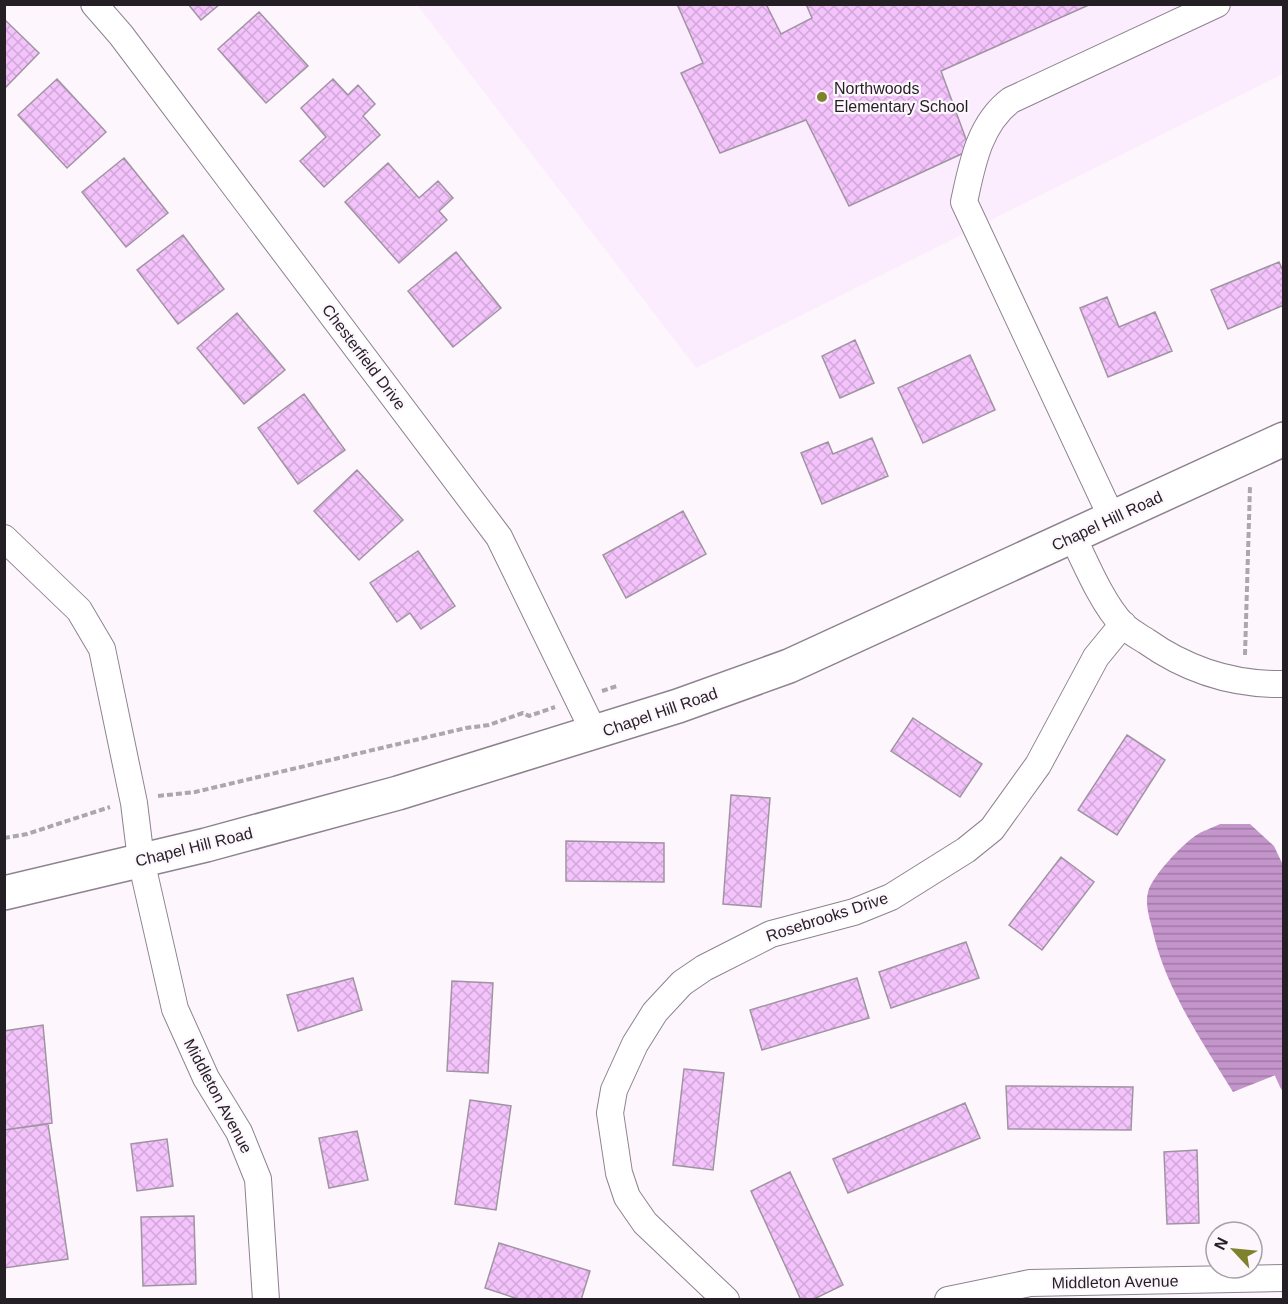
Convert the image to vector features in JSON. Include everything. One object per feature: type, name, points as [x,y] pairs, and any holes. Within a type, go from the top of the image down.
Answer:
[{"type":"main road","name":"Chapel Hill Road","points":[[4,893],[206,845],[398,793],[595,734],[789,666],[1284,439]]},
{"type":"street","name":"Chesterfield Drive","points":[[94,4],[142,63],[499,537],[595,734]]},
{"type":"street","points":[[1112,519],[964,202],[978,148],[987,126],[1000,109],[1011,100],[1217,4]]},
{"type":"street","points":[[1073,537],[1096,583],[1123,624],[1164,654],[1190,667],[1245,683],[1284,684]]},
{"type":"street","name":"Middleton Avenue","points":[[4,538],[78,610],[102,649],[134,803],[141,860],[175,1009],[206,1078],[239,1132],[258,1179],[266,1299]]},
{"type":"street","name":"Rosebrooks Drive","points":[[726,1299],[645,1223],[627,1197],[619,1173],[610,1113],[614,1090],[634,1044],[656,1012],[682,983],[704,968],[771,934],[854,912],[891,897],[966,850],[992,829],[1038,765],[1096,657],[1123,624]]},
{"type":"street","name":"Middleton Avenue","points":[[948,1299],[1030,1283],[1284,1278]]},
{"type":"path","points":[[1245,683],[1250,480]]},
{"type":"path","points":[[169,793],[195,792],[443,733],[489,725],[523,713]]},
{"type":"path","points":[[4,838],[65,822],[97,809]]},
{"type":"shaded area","points":[[417,5],[1283,5],[1283,74],[696,368]]},
{"type":"shaded area","points":[[1220,824],[1250,824],[1274,846],[1283,865],[1283,1072],[1233,1092],[1175,993],[1158,950],[1147,905],[1151,885],[1168,861],[1195,836]]},
{"type":"building","points":[[188,4],[220,4],[201,20]]},
{"type":"building","name":"Northwoods Elementary School","points":[[677,4],[766,4],[781,34],[812,18],[806,4],[1091,4],[941,71],[970,150],[849,206],[806,120],[720,153],[681,73],[703,63]]},
{"type":"building","points":[[259,12],[308,66],[266,103],[218,49]]},
{"type":"building","points":[[4,19],[39,53],[5,88],[4,88]]},
{"type":"building","points":[[57,79],[106,132],[67,168],[18,115]]},
{"type":"building","points":[[333,79],[348,95],[358,85],[375,104],[363,116],[380,135],[324,187],[300,161],[326,137],[301,108]]},
{"type":"building","points":[[124,158],[168,213],[126,247],[82,192]]},
{"type":"building","points":[[388,163],[419,198],[438,181],[453,198],[439,211],[447,220],[399,263],[345,202]]},
{"type":"building","points":[[183,235],[224,289],[178,324],[137,270]]},
{"type":"building","points":[[456,252],[501,308],[453,347],[408,291]]},
{"type":"building","points":[[1279,262],[1284,273],[1284,305],[1228,329],[1211,290]]},
{"type":"building","points":[[1107,297],[1119,327],[1155,312],[1172,351],[1108,377],[1080,308]]},
{"type":"building","points":[[237,313],[285,370],[244,404],[197,348]]},
{"type":"building","points":[[855,340],[874,383],[840,398],[822,356]]},
{"type":"building","points":[[970,355],[995,410],[923,443],[898,388]]},
{"type":"building","points":[[304,394],[345,450],[298,484],[258,428]]},
{"type":"building","points":[[872,438],[888,476],[822,504],[801,453],[828,442],[833,454]]},
{"type":"building","points":[[357,470],[403,520],[359,560],[314,511]]},
{"type":"building","points":[[683,511],[706,554],[626,598],[603,555]]},
{"type":"building","points":[[418,551],[455,606],[421,629],[410,613],[397,622],[370,583]]},
{"type":"building","points":[[913,718],[982,764],[960,797],[891,751]]},
{"type":"building","points":[[1127,735],[1165,760],[1117,835],[1078,810]]},
{"type":"building","points":[[731,795],[770,798],[761,907],[723,904]]},
{"type":"building","points":[[566,841],[664,843],[664,882],[566,881]]},
{"type":"building","points":[[1061,857],[1094,882],[1042,950],[1009,925]]},
{"type":"building","points":[[966,942],[979,978],[891,1008],[879,972]]},
{"type":"building","points":[[353,978],[362,1010],[298,1031],[287,995]]},
{"type":"building","points":[[857,978],[869,1018],[762,1050],[750,1010]]},
{"type":"building","points":[[452,981],[493,983],[488,1073],[447,1071]]},
{"type":"building","points":[[43,1025],[52,1123],[4,1130],[4,1031]]},
{"type":"building","points":[[684,1069],[724,1073],[713,1170],[673,1165]]},
{"type":"building","points":[[1006,1086],[1133,1087],[1131,1130],[1008,1129]]},
{"type":"building","points":[[470,1100],[511,1106],[496,1210],[455,1204]]},
{"type":"building","points":[[965,1103],[980,1138],[848,1193],[833,1159]]},
{"type":"building","points":[[48,1124],[68,1259],[4,1268],[4,1130]]},
{"type":"building","points":[[357,1131],[368,1180],[329,1188],[319,1138]]},
{"type":"building","points":[[167,1139],[173,1186],[137,1191],[131,1144]]},
{"type":"building","points":[[1197,1150],[1199,1223],[1167,1224],[1164,1152]]},
{"type":"building","points":[[790,1172],[843,1285],[812,1300],[801,1300],[751,1191]]},
{"type":"building","points":[[194,1216],[196,1284],[143,1286],[141,1217]]},
{"type":"building","points":[[499,1243],[590,1271],[581,1300],[521,1300],[485,1288]]},
{"type":"waterway","points":[[1279,1075],[1284,1086]]},
{"type":"place","name":"Northwoods Elementary School","points":[[822,97]]}]
